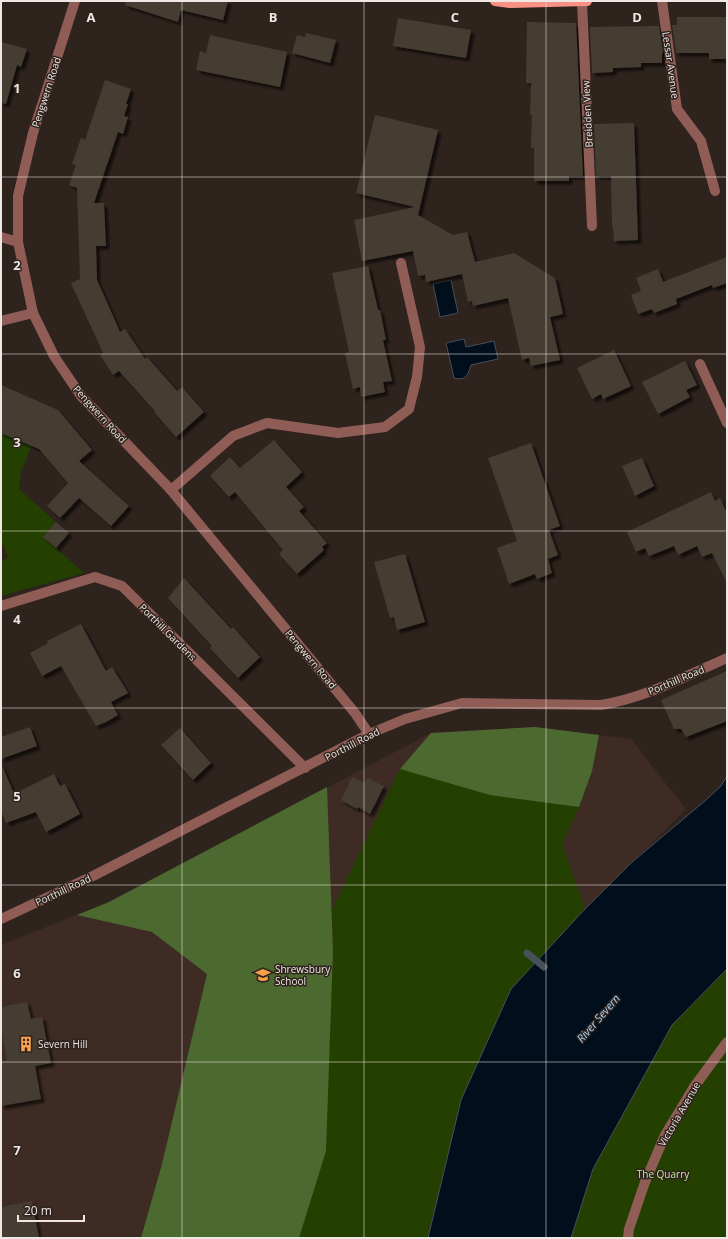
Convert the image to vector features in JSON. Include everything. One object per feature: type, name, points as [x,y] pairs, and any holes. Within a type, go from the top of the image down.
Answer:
[{"type":"main road","points":[[495,1],[510,3],[587,1]]},
{"type":"street","name":"Pengwern Road","points":[[75,1],[31,140],[18,196],[18,242],[33,312],[54,356],[81,396],[171,490],[355,713],[370,734]]},
{"type":"street","name":"Lessar Avenue","points":[[662,1],[677,108],[701,141],[715,191]]},
{"type":"street","name":"Breidden View","points":[[582,2],[592,226]]},
{"type":"street","points":[[1,237],[18,242]]},
{"type":"street","points":[[171,490],[233,436],[267,422],[338,433],[385,427],[409,409],[418,377],[420,347],[400,263]]},
{"type":"street","points":[[1,321],[33,312]]},
{"type":"street","points":[[700,364],[727,423]]},
{"type":"street","name":"Porthill Gardens","points":[[1,606],[95,577],[122,586],[305,768]]},
{"type":"street","name":"Porthill Road","points":[[1,919],[95,875],[370,734],[405,719],[462,703],[610,703],[644,694],[727,658]]},
{"type":"street","name":"Victoria Avenue","points":[[628,1238],[629,1229],[645,1182],[665,1135],[694,1087],[727,1042]]},
{"type":"shaded area","name":"Shrewsbury School","points":[[535,727],[631,739],[686,809],[585,909],[428,1238],[1,1238],[1,945],[109,902],[431,733]]},
{"type":"green space","points":[[1,428],[2,433],[28,445],[37,433],[21,472],[19,489],[56,522],[43,537],[84,573],[1,596],[1,561],[8,558],[4,545],[1,546]]},
{"type":"green space","points":[[535,727],[599,735],[592,771],[579,807],[490,795],[400,769],[431,733]]},
{"type":"green space","points":[[400,769],[490,795],[579,807],[562,844],[585,909],[511,989],[461,1100],[427,1238],[299,1238],[326,1151],[333,951],[332,910]]},
{"type":"green space","points":[[327,787],[333,951],[326,1151],[299,1238],[141,1238],[162,1164],[207,974],[152,932],[77,915],[109,902]]},
{"type":"green space","name":"The Quarry","points":[[727,969],[727,1238],[571,1238],[593,1169],[672,1025]]},
{"type":"water","points":[[451,280],[458,313],[440,317],[433,284]]},
{"type":"water","points":[[464,339],[466,347],[494,341],[498,359],[471,365],[466,377],[458,379],[454,378],[446,343]]},
{"type":"water","name":"River Severn","points":[[727,776],[727,969],[672,1025],[593,1169],[571,1238],[428,1238],[461,1100],[511,989],[585,909],[631,863],[706,800],[721,786]]},
{"type":"building","points":[[126,1],[228,1],[223,20],[181,10],[178,22],[125,5]]},
{"type":"building","points":[[677,17],[727,17],[727,59],[709,59],[709,53],[676,53],[672,25],[677,25]]},
{"type":"building","points":[[398,18],[471,30],[466,58],[393,46]]},
{"type":"building","points":[[527,22],[576,23],[583,176],[569,176],[569,181],[534,181],[534,148],[531,148],[531,83],[526,83]]},
{"type":"building","points":[[659,26],[663,53],[662,63],[641,63],[641,67],[613,68],[613,72],[592,73],[590,27]]},
{"type":"building","points":[[306,33],[336,40],[330,63],[292,53],[297,35],[305,37]]},
{"type":"building","points":[[210,35],[287,52],[280,87],[196,70],[200,51],[206,53]]},
{"type":"building","points":[[1,42],[27,49],[21,67],[17,65],[6,104],[1,103]]},
{"type":"building","points":[[105,80],[131,89],[126,104],[128,104],[124,116],[128,117],[123,134],[118,132],[94,203],[104,203],[106,246],[96,246],[97,280],[120,332],[125,329],[145,359],[147,357],[177,391],[182,387],[204,412],[176,437],[119,371],[113,375],[100,355],[103,353],[71,283],[80,279],[77,188],[69,185],[76,165],[72,164],[81,138],[85,140]]},
{"type":"building","points":[[375,115],[438,130],[418,215],[453,235],[467,232],[475,262],[514,253],[555,278],[563,314],[550,317],[560,360],[531,366],[529,358],[522,360],[508,298],[473,306],[472,301],[468,302],[462,274],[426,282],[425,275],[418,276],[413,251],[362,261],[354,220],[415,207],[356,193]]},
{"type":"building","points":[[634,123],[638,240],[614,241],[612,227],[611,176],[596,176],[594,124]]},
{"type":"building","points":[[727,257],[727,283],[713,288],[712,285],[676,299],[677,304],[654,313],[652,309],[638,314],[631,295],[641,291],[636,278],[658,269],[663,282]]},
{"type":"building","points":[[368,266],[378,310],[380,310],[386,340],[383,340],[392,381],[383,382],[385,392],[361,397],[360,387],[353,389],[345,353],[349,352],[332,273]]},
{"type":"building","points":[[614,350],[631,386],[603,399],[601,394],[592,399],[577,368]]},
{"type":"building","points":[[685,361],[697,385],[686,390],[690,397],[658,414],[642,382]]},
{"type":"building","points":[[1,385],[58,410],[92,450],[79,461],[129,506],[111,526],[79,498],[60,518],[47,506],[68,483],[39,449],[1,433]]},
{"type":"building","points":[[274,440],[302,472],[286,487],[304,507],[299,511],[327,543],[322,547],[324,550],[297,574],[279,554],[283,550],[235,492],[229,497],[210,476],[230,457],[240,468]]},
{"type":"building","points":[[531,443],[560,526],[549,530],[558,555],[548,559],[552,573],[537,579],[535,574],[509,584],[497,548],[517,541],[488,458]]},
{"type":"building","points":[[642,458],[654,486],[635,496],[622,466]]},
{"type":"building","points":[[711,492],[715,501],[720,498],[727,513],[727,583],[712,553],[702,557],[697,546],[678,555],[674,546],[649,556],[645,548],[636,552],[627,532]]},
{"type":"building","points":[[56,522],[69,533],[56,548],[43,537]]},
{"type":"building","points":[[405,554],[425,622],[397,630],[394,617],[390,618],[374,562]]},
{"type":"building","points":[[184,578],[231,629],[233,627],[260,657],[238,678],[210,648],[212,646],[168,598]]},
{"type":"building","points":[[81,624],[106,671],[112,667],[128,693],[111,702],[118,715],[96,726],[61,666],[42,676],[30,653],[48,643],[47,641]]},
{"type":"building","points":[[727,671],[727,721],[686,737],[681,729],[674,729],[661,700]]},
{"type":"building","points":[[30,727],[37,746],[1,759],[1,737]]},
{"type":"building","points":[[180,728],[211,763],[193,780],[161,745]]},
{"type":"building","points":[[1,763],[14,794],[54,774],[60,786],[65,784],[80,814],[46,832],[36,812],[6,823],[1,811]]},
{"type":"building","points":[[352,777],[364,783],[367,778],[384,786],[370,814],[341,800]]},
{"type":"building","name":"Severn Hill","points":[[27,1002],[31,1019],[42,1017],[51,1063],[35,1066],[41,1099],[1,1106],[1,1062],[7,1060],[1,1028],[1,1007]]},
{"type":"building","points":[[32,1201],[39,1238],[1,1238],[1,1207]]},
{"type":"waterway","points":[[527,953],[544,967]]},
{"type":"place","name":"Shrewsbury School","points":[[263,975]]},
{"type":"place","name":"Severn Hill","points":[[26,1044]]}]
